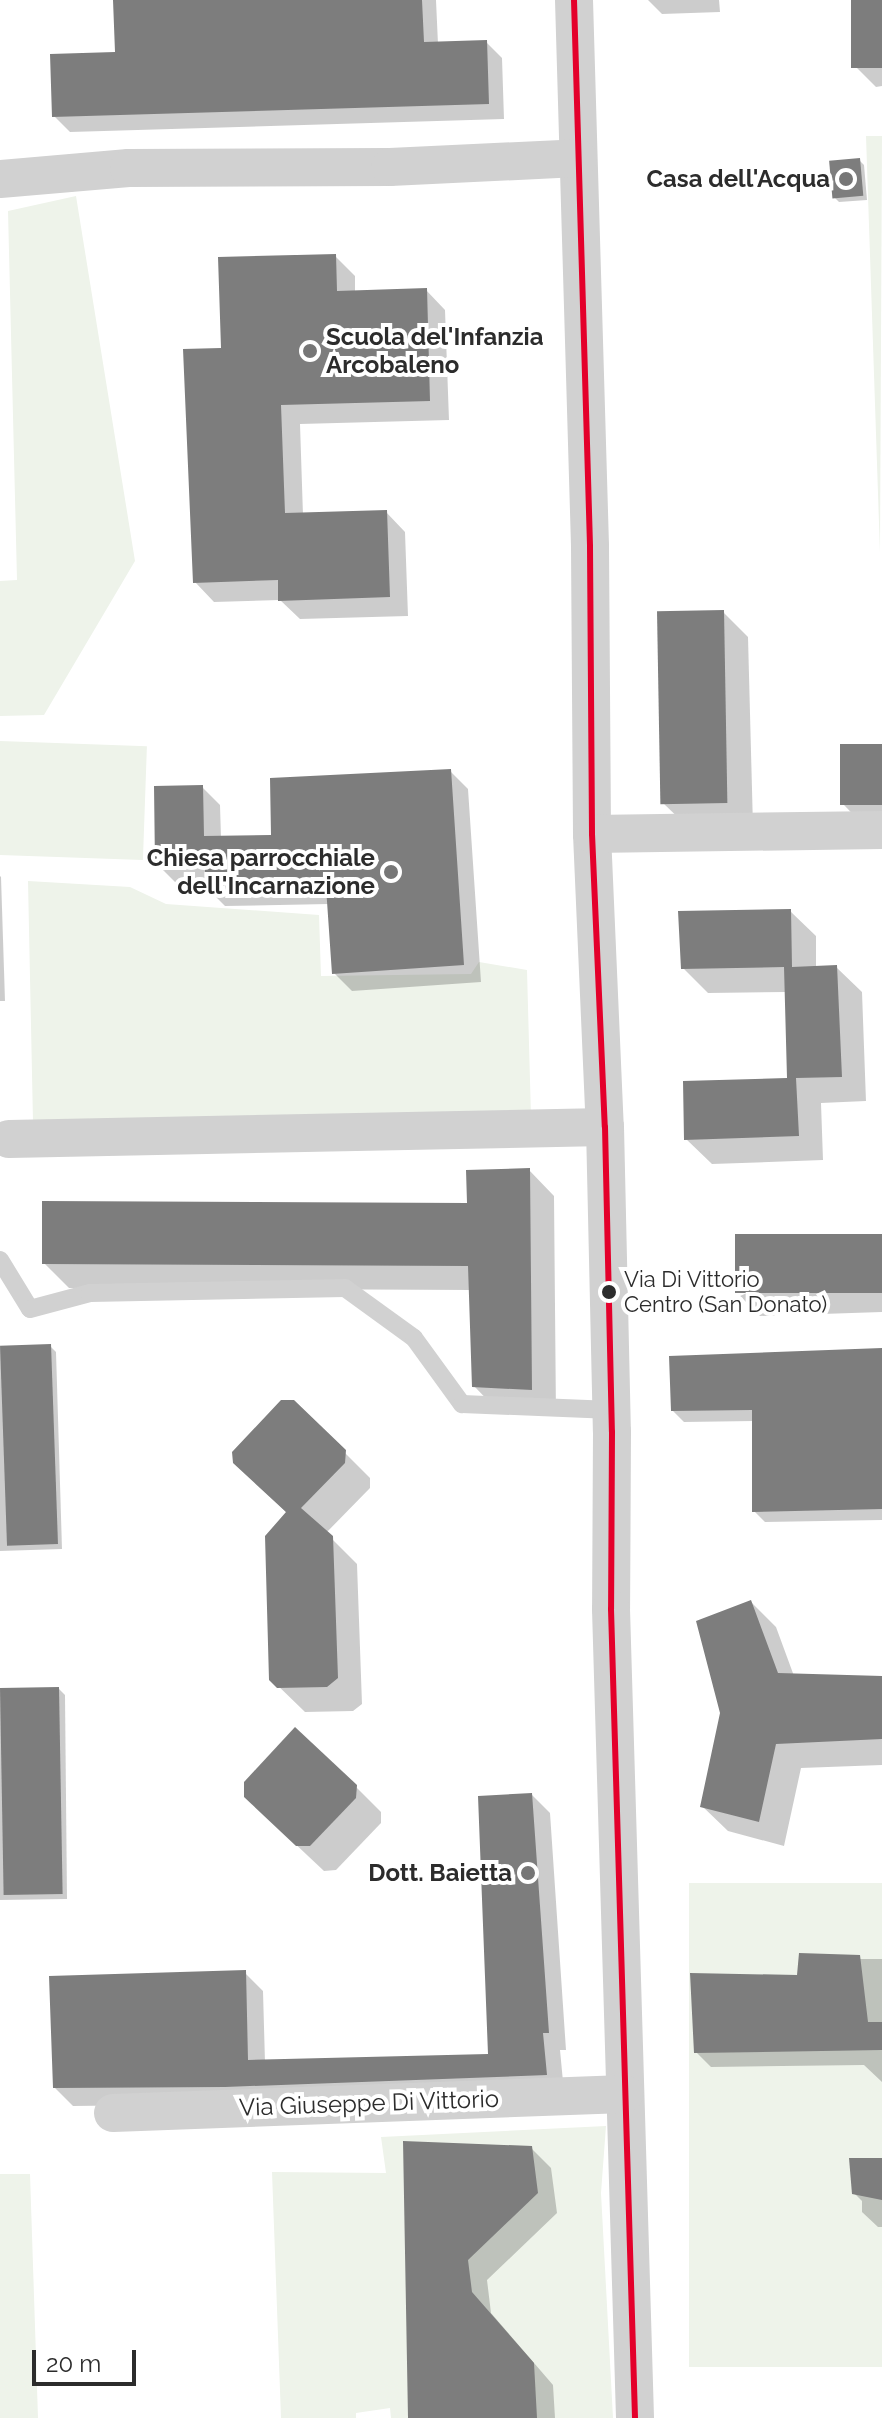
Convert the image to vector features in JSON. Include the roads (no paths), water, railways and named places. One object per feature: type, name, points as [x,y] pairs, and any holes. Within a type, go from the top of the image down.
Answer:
[{"type":"street","points":[[574,0],[589,516],[592,834],[605,1127],[612,1410],[611,1609],[635,2418]]},
{"type":"street","points":[[0,179],[129,168],[390,167],[578,158]]},
{"type":"street","points":[[592,834],[882,830]]},
{"type":"street","points":[[9,1139],[605,1127]]},
{"type":"street","name":"Via Giuseppe Di Vittorio","points":[[113,2113],[625,2094]]},
{"type":"lane","points":[[0,1260],[30,1309],[90,1293],[345,1288],[414,1338],[462,1404],[612,1410]]},
{"type":"place","name":"Casa dell'Acqua","points":[[846,179]]},
{"type":"place","name":"Scuola del'Infanzia Arcobaleno","points":[[310,351]]},
{"type":"place","name":"Chiesa parrocchiale dell'Incarnazione","points":[[391,872]]},
{"type":"place","name":"Via Di Vittorio Centro (San Donato)","points":[[609,1292]]},
{"type":"place","name":"Dott. Baietta","points":[[528,1873]]}]
